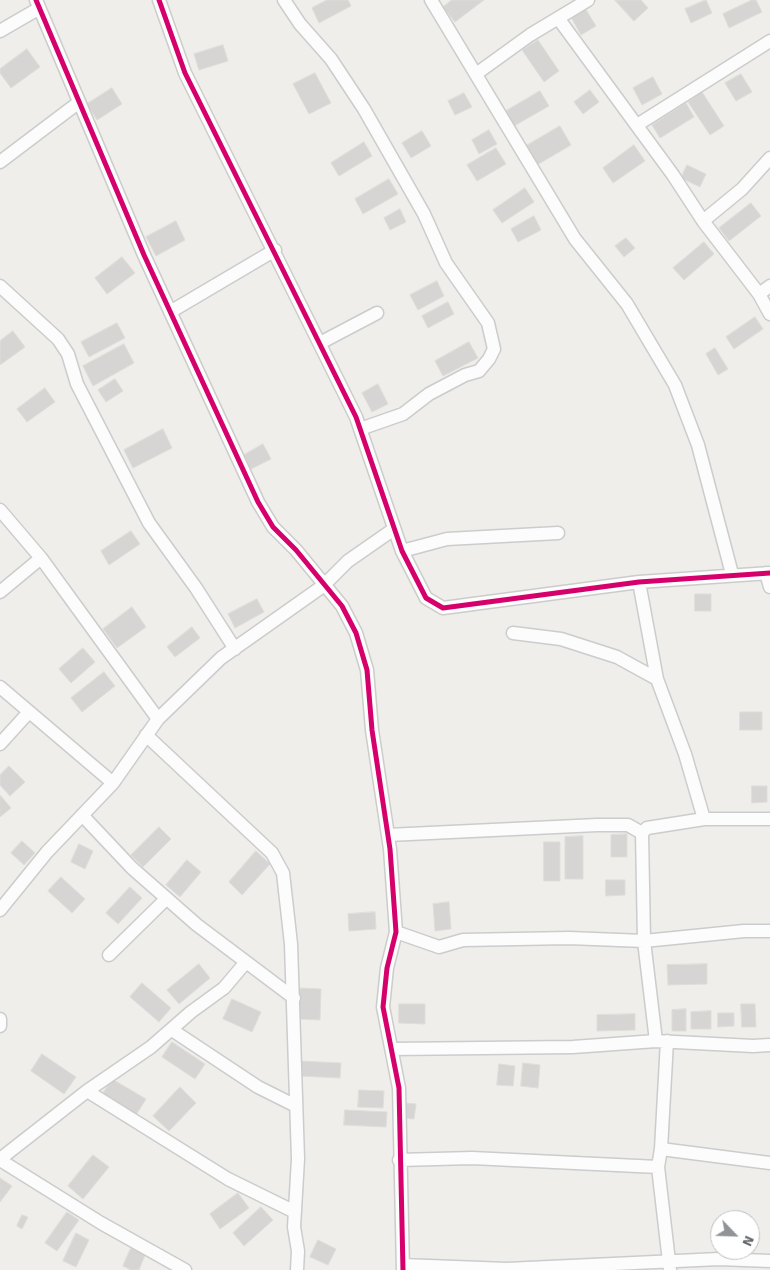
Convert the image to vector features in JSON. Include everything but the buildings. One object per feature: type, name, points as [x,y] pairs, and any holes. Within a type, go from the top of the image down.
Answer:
[{"type":"street","points":[[159,0],[186,73],[275,250],[360,429],[402,551],[426,598],[442,608],[639,582],[732,574],[768,573],[770,587]]},
{"type":"street","points":[[284,0],[300,24],[331,59],[364,109],[424,214],[446,263],[488,322],[494,349],[489,359],[479,371],[465,375],[429,394],[403,414],[360,429]]},
{"type":"street","points":[[431,0],[575,240],[627,304],[675,385],[698,445],[732,574]]},
{"type":"street","points":[[476,74],[530,35],[588,0]]},
{"type":"street","points":[[0,31],[37,4],[78,103],[170,312],[258,502],[274,527],[296,550],[323,586],[342,606],[356,633],[367,670],[372,730],[388,835],[396,932],[387,968],[383,1007],[399,1088],[399,1160],[403,1268],[507,1269],[590,1263],[669,1266],[719,1259],[770,1261]]},
{"type":"street","points":[[558,18],[637,125],[703,221],[759,294],[770,314]]},
{"type":"street","points":[[637,125],[770,42]]},
{"type":"street","points":[[0,162],[78,103]]},
{"type":"street","points":[[703,221],[742,188],[770,158]]},
{"type":"street","points":[[170,312],[275,250]]},
{"type":"street","points":[[0,286],[58,339],[68,354],[77,384],[148,523],[196,588],[235,649]]},
{"type":"street","points":[[759,294],[770,286]]},
{"type":"street","points":[[320,343],[377,313]]},
{"type":"street","points":[[0,510],[41,558],[158,719]]},
{"type":"street","points":[[0,910],[47,852],[113,783],[158,719],[221,658],[323,586],[348,561],[394,529]]},
{"type":"street","points":[[402,551],[447,539],[558,533]]},
{"type":"street","points":[[0,592],[41,558]]},
{"type":"street","points":[[639,582],[657,679],[685,754],[704,819]]},
{"type":"street","points":[[513,633],[570,642],[617,657],[657,679]]},
{"type":"street","points":[[0,687],[113,783]]},
{"type":"street","points":[[0,744],[29,712]]},
{"type":"street","points":[[146,735],[272,852],[283,873],[292,944],[294,998],[298,1159],[294,1226],[298,1251],[297,1270]]},
{"type":"street","points":[[82,815],[132,868],[196,925],[294,998]]},
{"type":"street","points":[[669,1266],[658,1167],[661,1149],[662,1041],[644,941],[642,833],[647,828],[704,819],[770,819]]},
{"type":"street","points":[[388,835],[597,825],[628,825],[642,833]]},
{"type":"street","points":[[109,955],[166,898]]},
{"type":"street","points":[[396,932],[439,947],[463,940],[569,938],[644,941],[744,931],[770,931]]},
{"type":"street","points":[[185,1270],[101,1223],[0,1159],[87,1091],[144,1052],[172,1030],[191,1012],[224,988],[246,962]]},
{"type":"street","points":[[0,1019],[0,1026]]},
{"type":"street","points":[[172,1030],[258,1087],[296,1106]]},
{"type":"street","points":[[392,1049],[573,1047],[662,1041],[753,1046],[770,1045]]},
{"type":"street","points":[[87,1091],[228,1179],[295,1212]]},
{"type":"street","points":[[661,1149],[770,1163]]},
{"type":"street","points":[[399,1160],[472,1158],[658,1167]]},
{"type":"cycle path","points":[[36,0],[144,255],[258,502],[273,527],[296,550],[342,606],[356,633],[367,670],[372,730],[390,849],[396,932],[387,968],[383,1007],[399,1088],[403,1270]]},
{"type":"cycle path","points":[[159,0],[185,73],[356,417],[402,551],[426,598],[443,608],[639,582],[770,573]]}]
